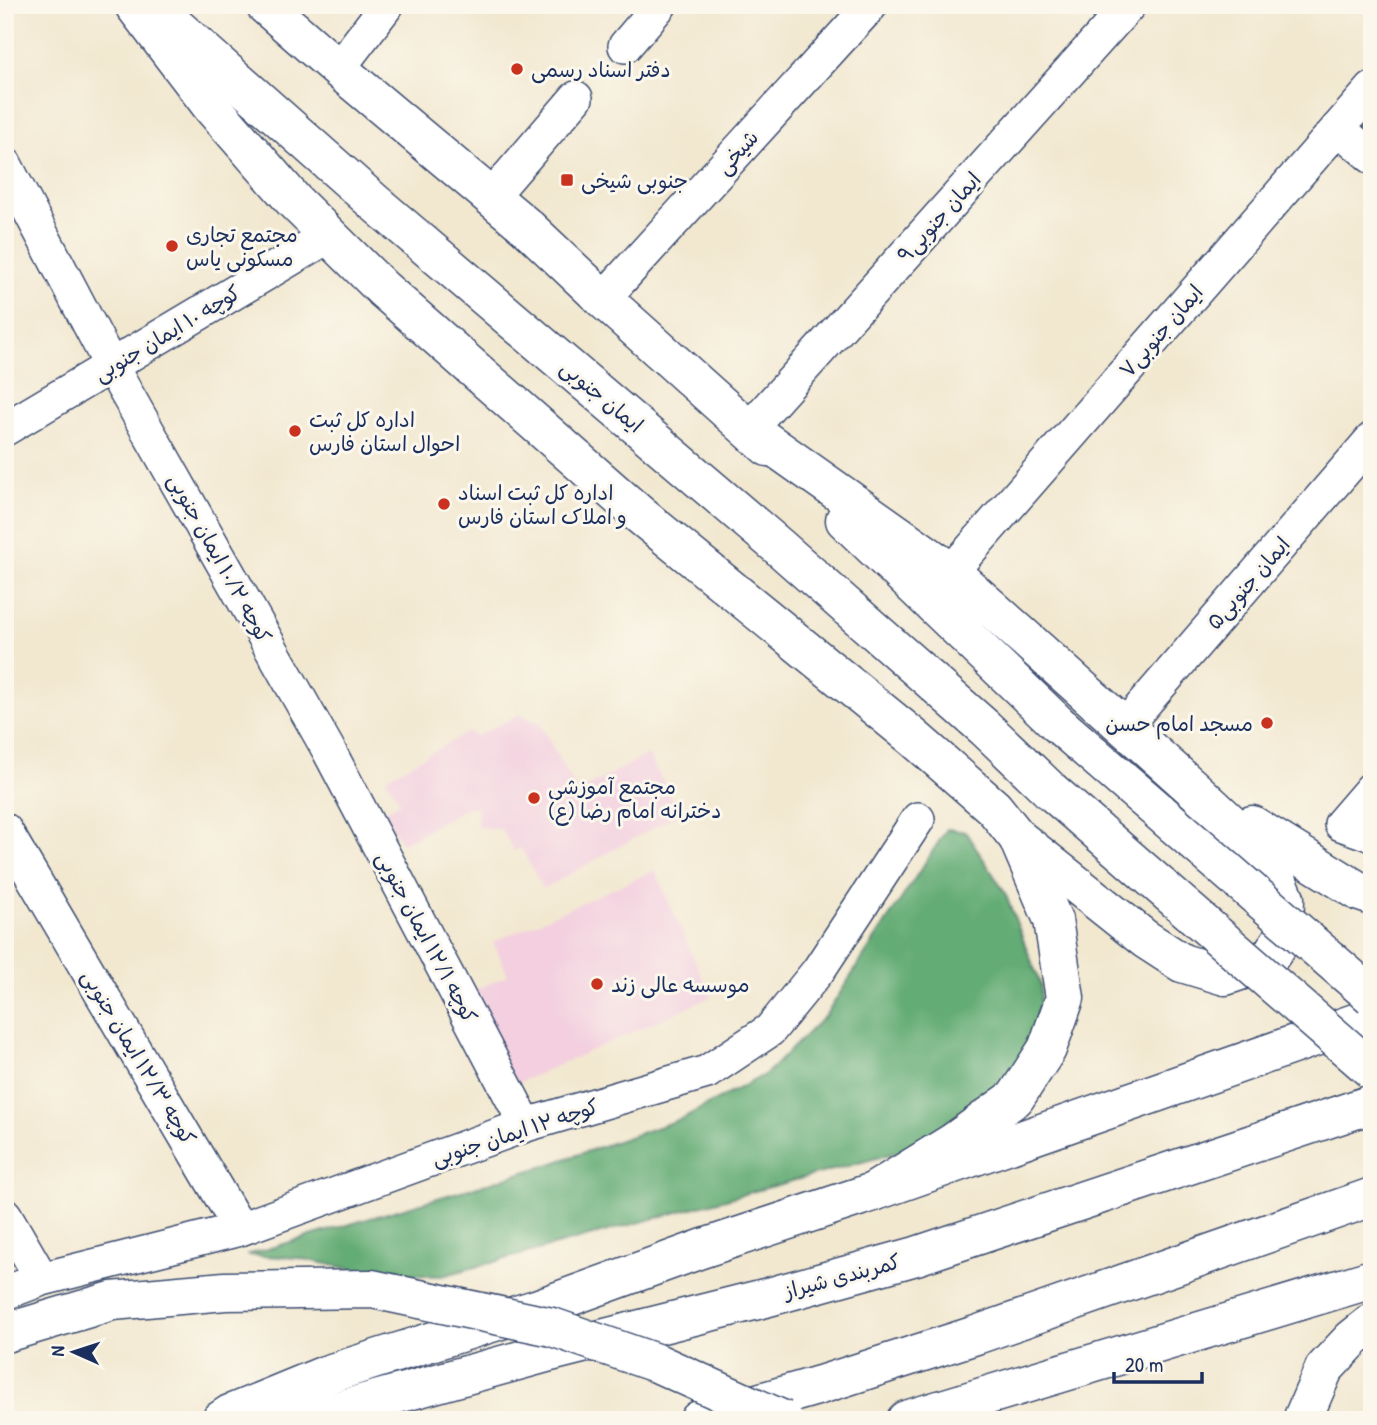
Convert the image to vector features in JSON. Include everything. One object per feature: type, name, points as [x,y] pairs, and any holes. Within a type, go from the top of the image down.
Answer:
[{"type":"main road","points":[[134,5],[212,107],[294,201],[383,289],[640,515],[914,738],[994,808],[1018,838],[1145,939],[1182,963],[1225,976],[1266,962],[1284,936],[1285,898],[1268,858],[951,572],[749,429]]},
{"type":"main road","name":"ایمان جنوبی","points":[[152,5],[375,203],[798,564],[985,728],[1050,790],[1372,1070]]},
{"type":"main road","points":[[265,5],[527,228],[749,429],[1058,724],[1372,996]]},
{"type":"main road","points":[[1196,791],[1360,892],[1372,896]]},
{"type":"main road","points":[[873,1192],[954,1142],[1015,1098],[1047,1049],[1065,998],[1053,920],[1018,838]]},
{"type":"main road","points":[[221,1420],[325,1375],[536,1309],[701,1249],[873,1192],[1372,1017]]},
{"type":"main road","name":"کمربندی شیراز","points":[[303,1420],[916,1256],[1372,1104]]},
{"type":"main road","points":[[699,1420],[976,1335],[1372,1197]]},
{"type":"main road","points":[[906,1420],[1372,1279]]},
{"type":"main road","points":[[5,1334],[112,1301],[225,1291],[372,1289],[552,1327],[659,1364],[783,1420]]},
{"type":"main road","points":[[1302,1420],[1324,1369],[1352,1339],[1372,1323]]},
{"type":"street","points":[[338,69],[387,5]]},
{"type":"street","points":[[625,46],[660,5]]},
{"type":"street","name":"شیخی","points":[[603,299],[871,5]]},
{"type":"street","name":"ایمان جنوبی۹","points":[[749,429],[1129,5]]},
{"type":"street","name":"ایمان جنوبی۷","points":[[951,572],[1372,89]]},
{"type":"street","points":[[491,197],[576,99]]},
{"type":"street","points":[[1338,128],[1372,157]]},
{"type":"street","name":"کوچه ۱۰/۲ ایمان جنوبی","points":[[5,164],[111,366],[328,750]]},
{"type":"street","name":"کوچه ۱۰ ایمان جنوبی","points":[[5,429],[329,236]]},
{"type":"street","name":"ایمان جنوبی۵","points":[[1124,727],[1372,439]]},
{"type":"street","name":"کوچه ۱۲/۱ ایمان جنوبی","points":[[328,750],[526,1125]]},
{"type":"street","points":[[1357,830],[1372,788]]},
{"type":"street","name":"کوچه ۱۲ ایمان جنوبی","points":[[5,1293],[42,1279],[240,1228],[526,1125],[707,1072],[770,1030],[818,971],[918,819]]},
{"type":"street","name":"کوچه ۱۲/۳ ایمان جنوبی","points":[[5,830],[240,1228]]},
{"type":"street","points":[[5,1215],[42,1279]]},
{"type":"shaded area","name":"مجتمع آموزشی دخترانه امام رضا (ع)","points":[[520,714],[540,724],[578,792],[648,754],[680,813],[543,889],[521,848],[514,851],[501,829],[477,827],[478,807],[467,807],[402,844],[383,812],[400,802],[386,778],[468,732],[476,736]]},
{"type":"shaded area","name":"موسسه عالی زند","points":[[655,870],[711,997],[509,1087],[467,994],[508,975],[493,942]]},
{"type":"green space","points":[[947,829],[966,832],[1005,893],[1041,986],[1038,1048],[991,1106],[910,1149],[442,1276],[376,1274],[298,1258],[247,1255],[548,1165],[681,1119],[766,1074],[825,1016]]},
{"type":"place","name":"دفتر اسناد رسمی","points":[[517,69]]},
{"type":"place","name":"جنوبی شیخی","points":[[567,180]]},
{"type":"place","name":"مجتمع تجاری مسکونی یاس","points":[[172,246]]},
{"type":"place","name":"اداره کل ثبت احوال استان فارس","points":[[295,431]]},
{"type":"place","name":"اداره کل ثبت اسناد و املاک استان فارس","points":[[444,504]]},
{"type":"place","name":"مسجد امام حسن","points":[[1267,723]]},
{"type":"place","name":"مجتمع آموزشی دخترانه امام رضا (ع)","points":[[534,798]]},
{"type":"place","name":"موسسه عالی زند","points":[[597,984]]}]
